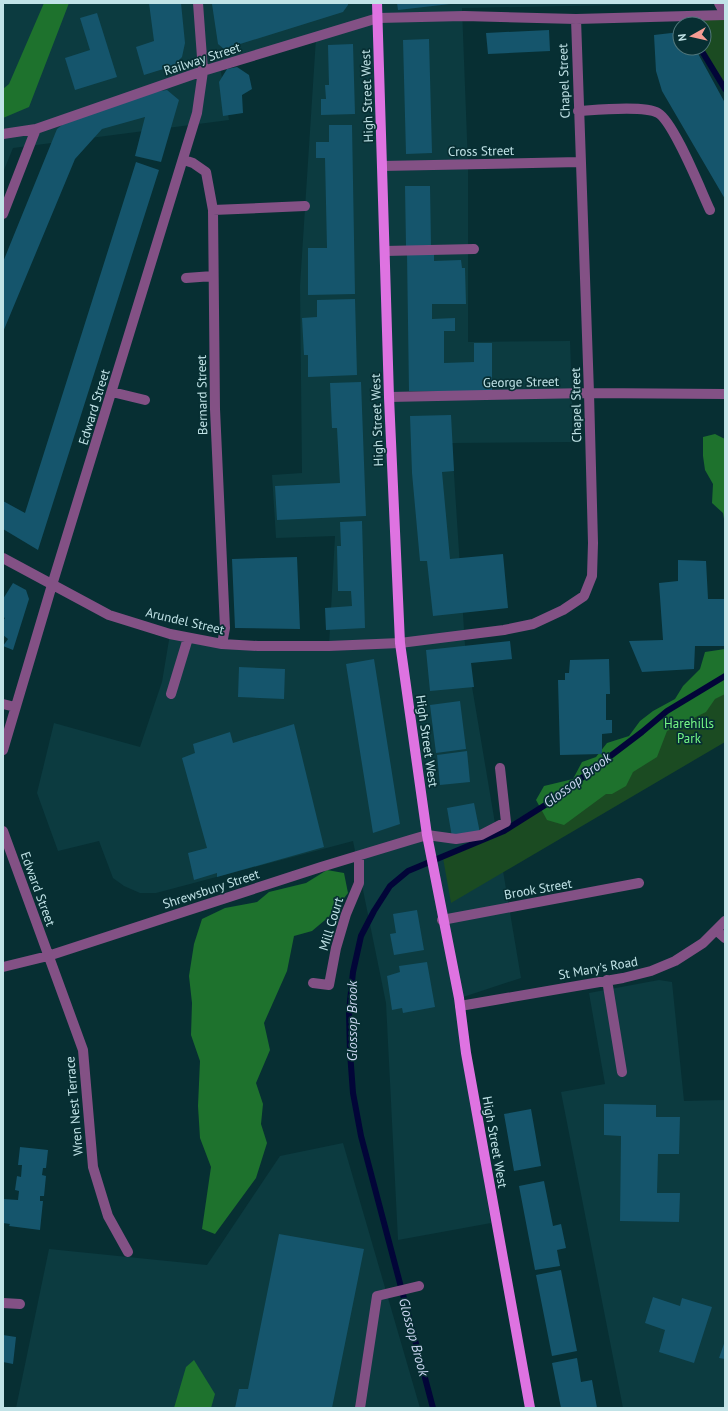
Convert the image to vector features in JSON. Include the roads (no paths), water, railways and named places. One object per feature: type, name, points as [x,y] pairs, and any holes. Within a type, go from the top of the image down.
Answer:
[{"type":"main road","name":"High Street West","points":[[377,3],[389,397],[400,643],[426,835],[460,1006],[468,1061],[530,1408]]},
{"type":"street","name":"Edward Street","points":[[3,750],[52,585],[184,160],[197,113],[204,71],[198,3]]},
{"type":"street","points":[[718,3],[725,14]]},
{"type":"street","name":"Railway Street","points":[[3,134],[36,129],[204,71],[378,18],[464,16],[576,19],[725,14]]},
{"type":"street","name":"Chapel Street","points":[[400,643],[504,630],[534,624],[563,610],[584,596],[592,576],[593,542],[589,393],[576,19]]},
{"type":"street","points":[[578,111],[637,109],[658,113],[670,126],[710,210]]},
{"type":"street","points":[[3,214],[36,129]]},
{"type":"street","name":"Bernard Street","points":[[184,160],[193,163],[206,172],[213,210],[215,409],[225,628],[222,644]]},
{"type":"street","name":"Cross Street","points":[[382,166],[580,162]]},
{"type":"street","points":[[213,210],[305,206]]},
{"type":"street","points":[[384,251],[474,249]]},
{"type":"street","points":[[186,278],[213,276]]},
{"type":"street","points":[[112,392],[145,400]]},
{"type":"street","name":"George Street","points":[[389,397],[589,393],[725,394]]},
{"type":"street","name":"Arundel Street","points":[[3,558],[109,615],[188,638],[222,644],[258,646],[329,646],[400,643]]},
{"type":"street","points":[[171,694],[188,638]]},
{"type":"street","points":[[3,704],[15,707]]},
{"type":"street","points":[[426,835],[456,839],[481,835],[506,822],[500,768]]},
{"type":"street","name":"Edward Street","points":[[3,831],[48,956]]},
{"type":"street","name":"Shrewsbury Street","points":[[3,967],[48,956],[426,835]]},
{"type":"street","name":"Mill Court","points":[[313,983],[329,985],[336,948],[346,914],[359,883],[359,856]]},
{"type":"street","name":"Brook Street","points":[[442,920],[640,883]]},
{"type":"street","name":"St Mary's Road","points":[[460,1006],[651,971],[675,961],[703,943],[725,921]]},
{"type":"street","points":[[716,930],[725,938]]},
{"type":"street","name":"Wren Nest Terrace","points":[[48,956],[83,1050],[93,1167],[108,1216],[128,1252]]},
{"type":"street","points":[[607,980],[622,1072]]},
{"type":"street","points":[[360,1408],[377,1296],[419,1286]]},
{"type":"street","points":[[3,1302],[20,1304]]},
{"type":"waterway","name":"Glossop Brook","points":[[705,56],[725,89]]},
{"type":"waterway","name":"Glossop Brook","points":[[433,1408],[361,1136],[353,1093],[349,1011],[353,972],[361,936],[374,911],[390,886],[408,871],[504,831],[550,802],[642,732],[667,711],[725,676]]},
{"type":"park label","name":"Harehills Park","points":[[689,730]]}]
